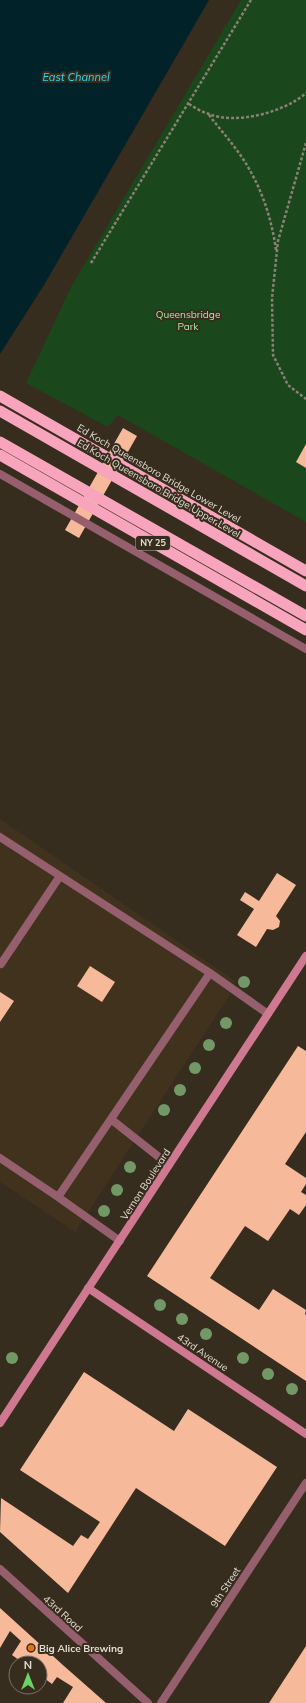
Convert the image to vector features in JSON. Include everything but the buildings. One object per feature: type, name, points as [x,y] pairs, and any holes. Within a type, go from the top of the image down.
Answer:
[{"type":"highway","name":"Ed Koch Queensboro Bridge Lower Level","points":[[0,396],[306,570]]},
{"type":"highway","name":"Ed Koch Queensboro Bridge Upper Level","points":[[0,411],[306,586]]},
{"type":"highway","points":[[0,442],[306,616]]},
{"type":"highway","name":"NY 25","points":[[0,455],[306,630]]},
{"type":"main road","name":"Vernon Boulevard","points":[[0,1423],[306,956]]},
{"type":"main road","name":"43rd Avenue","points":[[88,1288],[306,1434]]},
{"type":"street","points":[[0,474],[306,649]]},
{"type":"street","points":[[0,837],[210,973],[268,1014]]},
{"type":"street","points":[[1,964],[60,876]]},
{"type":"street","points":[[58,1197],[112,1120],[210,973]]},
{"type":"street","points":[[112,1120],[169,1165]]},
{"type":"street","points":[[0,1158],[120,1241]]},
{"type":"street","name":"9th Street","points":[[161,1703],[306,1482]]},
{"type":"street","name":"43rd Road","points":[[0,1569],[148,1703]]},
{"type":"path","points":[[91,263],[251,0]]},
{"type":"path","points":[[189,104],[209,115],[233,119],[268,112],[298,100],[306,92]]},
{"type":"path","points":[[209,115],[248,166],[265,201],[274,235],[276,255]]},
{"type":"path","points":[[306,142],[278,241],[272,298],[273,355],[288,385],[306,399]]},
{"type":"shaded area","points":[[0,819],[235,981],[229,996],[75,1232],[0,1182]]},
{"type":"green space","name":"Queensbridge Park","points":[[241,0],[306,0],[306,522],[118,415],[108,427],[26,383],[71,287]]},
{"type":"water","name":"East Channel","points":[[0,0],[209,0],[44,285],[0,354]]},
{"type":"place","name":"Big Alice Brewing","points":[[31,1648]]}]
